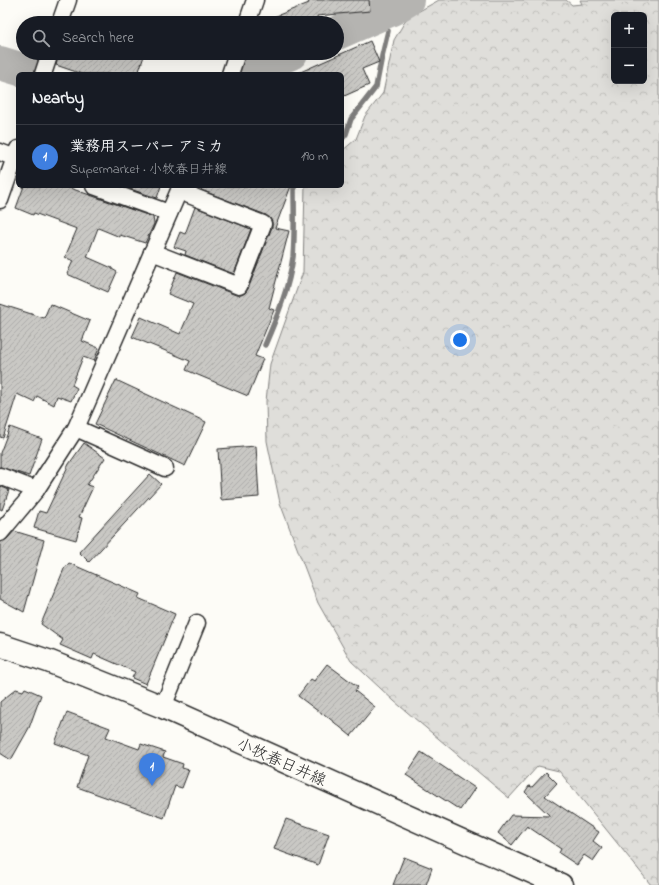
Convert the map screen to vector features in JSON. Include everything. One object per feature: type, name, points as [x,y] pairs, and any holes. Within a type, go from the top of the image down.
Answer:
[{"type":"main road","name":"小牧春日井線","points":[[0,645],[48,661],[163,707],[561,885]]},
{"type":"street","points":[[62,16],[68,0]]},
{"type":"street","points":[[249,16],[255,0]]},
{"type":"street","points":[[44,72],[48,60]]},
{"type":"street","points":[[231,72],[235,60]]},
{"type":"street","points":[[0,152],[16,155]]},
{"type":"street","points":[[0,200],[16,158]]},
{"type":"street","points":[[100,188],[169,213]]},
{"type":"street","points":[[0,533],[36,490],[76,428],[152,252],[180,188],[263,224],[239,286],[152,252]]},
{"type":"street","points":[[76,428],[165,468]]},
{"type":"street","points":[[0,476],[36,490]]},
{"type":"street","points":[[163,707],[197,623]]},
{"type":"green space","points":[[439,0],[566,0],[572,5],[582,4],[580,0],[659,0],[659,885],[651,885],[559,771],[538,766],[509,798],[394,701],[351,661],[318,603],[280,503],[267,441],[266,401],[270,364],[303,272],[305,188],[344,188],[344,149],[356,139],[365,116],[383,93],[394,40],[407,18]]},
{"type":"building","points":[[307,0],[369,0],[370,11],[317,16],[276,16],[309,3]]},
{"type":"building","points":[[370,41],[379,62],[362,69],[369,85],[344,96],[344,72],[300,72],[327,60],[344,60],[344,53]]},
{"type":"building","points":[[57,60],[143,60],[139,72],[76,72],[56,65]]},
{"type":"building","points":[[23,188],[70,188],[153,217],[154,224],[145,243],[120,235],[120,237],[98,228],[87,257],[112,268],[117,272],[108,292],[67,274],[73,261],[65,257],[77,229],[16,208]]},
{"type":"building","points":[[130,188],[160,188],[157,198]]},
{"type":"building","points":[[202,188],[290,188],[275,228],[289,231],[269,308],[274,310],[255,356],[263,359],[248,396],[186,370],[190,361],[132,337],[141,317],[180,334],[193,304],[168,294],[177,272],[236,295],[245,293],[248,289],[272,227],[272,222],[266,215],[201,190]]},
{"type":"building","points":[[195,207],[251,229],[234,274],[185,255],[186,251],[174,247],[180,232],[185,234]]},
{"type":"building","points":[[0,304],[44,318],[50,304],[90,321],[82,341],[99,348],[94,361],[83,357],[72,385],[77,388],[71,401],[57,396],[54,405],[37,396],[34,402],[17,394],[3,438],[0,437]]},
{"type":"building","points":[[116,380],[206,422],[185,466],[95,424]]},
{"type":"building","points":[[10,427],[42,439],[29,476],[0,467],[0,453]]},
{"type":"building","points":[[84,443],[105,458],[87,485],[93,487],[79,517],[82,518],[76,540],[34,528],[39,511],[46,513],[69,464]]},
{"type":"building","points":[[256,446],[259,497],[221,500],[218,449]]},
{"type":"building","points":[[150,474],[161,484],[89,562],[79,552]]},
{"type":"building","points":[[0,486],[9,490],[2,510],[0,509]]},
{"type":"building","points":[[14,531],[44,540],[24,612],[0,599],[0,542],[7,539]]},
{"type":"building","points":[[69,563],[140,594],[138,598],[175,614],[146,684],[132,678],[135,672],[94,654],[92,659],[60,645],[63,640],[41,624],[64,569]]},
{"type":"building","points":[[327,664],[358,687],[355,691],[375,707],[351,736],[324,714],[323,715],[298,696],[311,679],[314,681]]},
{"type":"building","points":[[25,688],[41,695],[29,728],[11,760],[0,753],[0,702],[16,689],[23,691]]},
{"type":"building","points":[[67,712],[110,728],[106,737],[139,749],[141,744],[165,752],[163,757],[183,764],[182,768],[189,770],[182,788],[175,786],[164,818],[77,787],[88,755],[55,743]]},
{"type":"building","points":[[421,752],[475,788],[460,810],[406,775]]},
{"type":"building","points":[[546,772],[557,783],[545,796],[599,832],[593,841],[602,848],[593,861],[584,855],[577,865],[559,853],[561,849],[527,826],[512,845],[498,833],[511,815],[550,816],[525,792],[529,786],[532,787]]},
{"type":"building","points":[[286,819],[329,834],[318,865],[274,849]]},
{"type":"building","points":[[404,857],[432,868],[426,885],[393,885]]},
{"type":"waterway","points":[[344,30],[392,9],[407,0]]},
{"type":"waterway","points":[[344,136],[351,119],[376,87],[388,31]]},
{"type":"waterway","points":[[248,72],[275,60]]},
{"type":"waterway","points":[[0,63],[30,72]]},
{"type":"waterway","points":[[265,345],[289,280],[294,240],[294,188]]},
{"type":"place","name":"業務用スーパー アミカ","points":[[152,786]]}]
